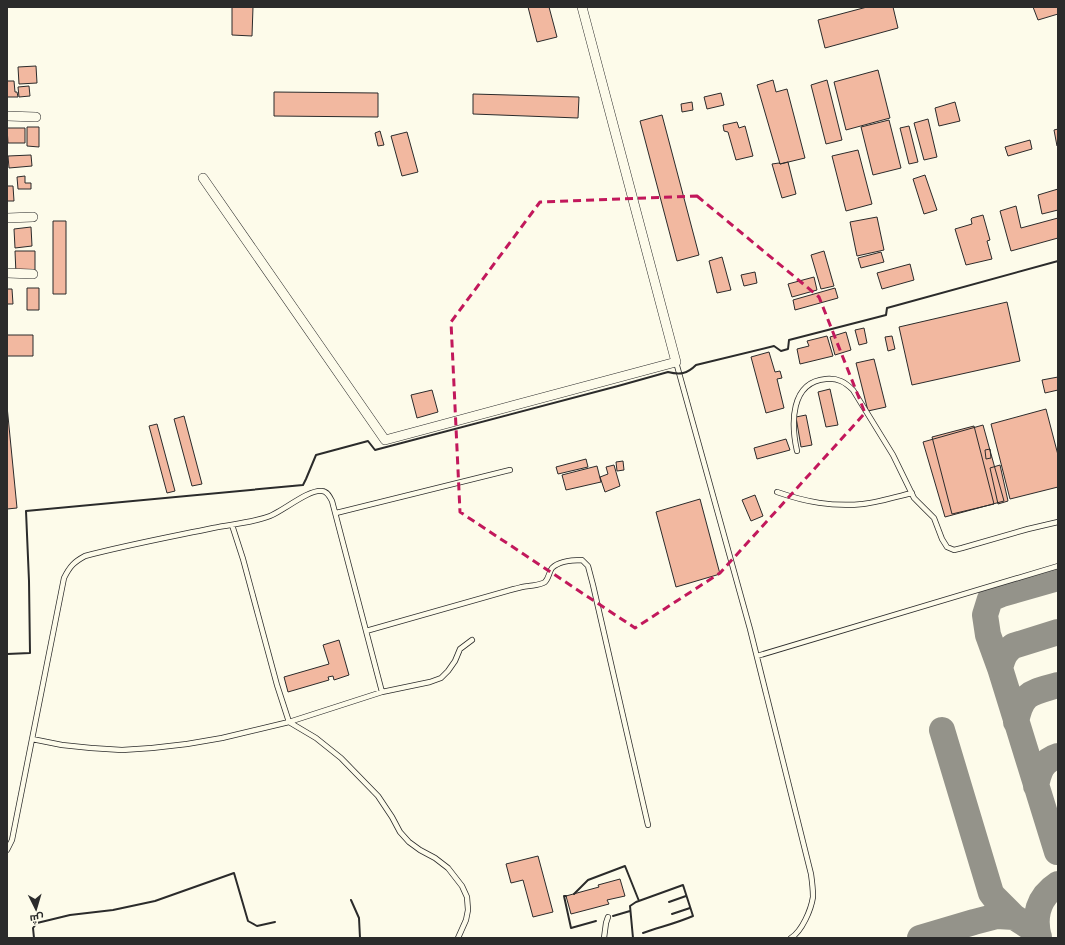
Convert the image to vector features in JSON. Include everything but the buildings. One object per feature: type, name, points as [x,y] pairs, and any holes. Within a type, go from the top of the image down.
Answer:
[{"type":"street","points":[[203,178],[385,440],[676,362],[582,7]]},
{"type":"street","points":[[7,116],[36,117]]},
{"type":"street","points":[[7,218],[33,217]]},
{"type":"street","points":[[7,273],[33,274]]},
{"type":"lane","points":[[676,362],[757,656],[811,874],[813,896],[808,916],[795,935],[791,938]]},
{"type":"lane","points":[[797,450],[793,420],[799,396],[804,388],[820,379],[839,380],[847,384],[853,390],[895,460],[912,493],[918,502],[934,518],[942,539],[947,547],[954,550],[1058,522]]},
{"type":"lane","points":[[336,513],[510,470]]},
{"type":"lane","points":[[7,850],[12,840],[64,578],[69,568],[76,561],[85,556],[271,516],[309,494],[323,490],[329,494],[336,513],[382,692]]},
{"type":"lane","points":[[777,492],[812,502],[841,505],[863,504],[912,493]]},
{"type":"lane","points":[[232,525],[289,722],[316,738],[341,758],[378,796],[400,832],[409,842],[448,868],[462,886],[467,897],[468,910],[466,920],[458,938]]},
{"type":"lane","points":[[366,631],[514,589],[538,585],[548,578],[552,568],[560,564],[582,560],[588,566],[593,585],[648,825]]},
{"type":"lane","points":[[757,656],[1058,566]]},
{"type":"lane","points":[[32,739],[62,745],[122,750],[187,744],[222,738],[289,722],[382,692],[430,682],[441,678],[455,661],[460,648],[472,640]]},
{"type":"lane","points":[[604,938],[608,917]]},
{"type":"highlighted area","points":[[697,196],[819,297],[865,413],[720,573],[635,628],[460,512],[451,322],[540,202]]},
{"type":"taxiway","points":[[1057,852],[1000,668],[988,635],[985,615],[990,599],[1002,594],[1058,578]]},
{"type":"taxiway","points":[[1000,668],[1004,656],[1013,646],[1058,632]]},
{"type":"taxiway","points":[[1016,722],[1021,705],[1029,695],[1034,692],[1058,685]]},
{"type":"taxiway","points":[[942,730],[991,893],[1014,917],[1031,928],[1039,937]]},
{"type":"taxiway","points":[[1036,786],[1042,767],[1048,761],[1058,756]]},
{"type":"taxiway","points":[[1039,938],[1037,930],[1037,915],[1039,908],[1046,895],[1058,884]]},
{"type":"taxiway","points":[[920,938],[997,916],[1014,917]]},
{"type":"wall","points":[[7,654],[30,653],[26,511],[303,485],[316,455],[368,441],[375,450],[668,372],[683,373],[696,365],[774,346],[781,351],[788,349],[789,340],[886,315],[887,308],[1058,261]]},
{"type":"wall","points":[[574,894],[588,880],[625,866],[639,901]]},
{"type":"wall","points":[[34,938],[33,928],[37,923],[70,915],[113,910],[155,901],[234,873],[248,921],[257,926],[275,922]]},
{"type":"wall","points":[[633,938],[630,906],[636,902],[683,885],[693,916],[643,933]]},
{"type":"wall","points":[[566,896],[564,896],[571,928],[596,921]]},
{"type":"wall","points":[[669,902],[686,896]]},
{"type":"wall","points":[[351,900],[359,918],[360,938]]},
{"type":"wall","points":[[672,914],[690,908]]},
{"type":"wall","points":[[613,916],[630,911]]}]
